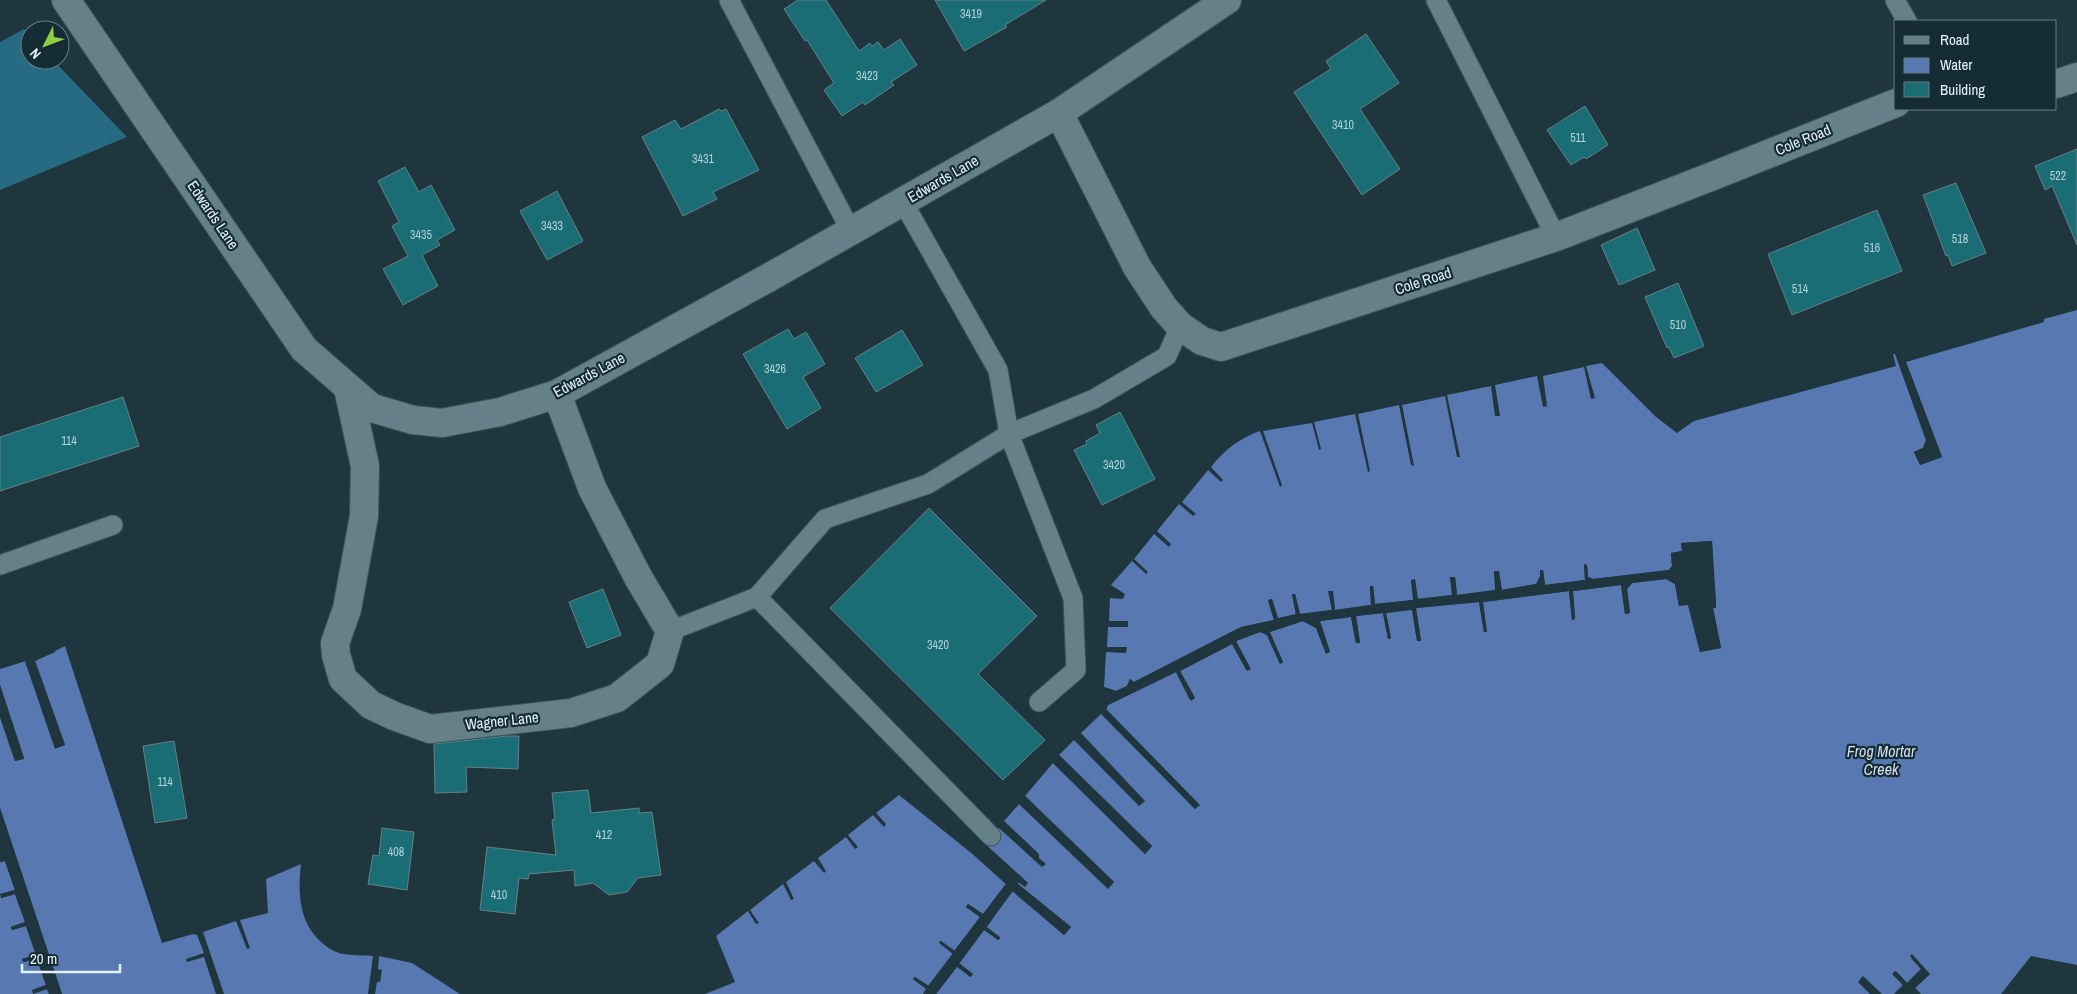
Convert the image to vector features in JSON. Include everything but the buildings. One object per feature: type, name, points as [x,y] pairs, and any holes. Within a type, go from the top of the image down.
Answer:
[{"type":"street","name":"Edwards Lane","points":[[70,1],[304,349],[372,408],[413,420],[442,423],[500,412],[557,394],[1059,113],[1227,0]]},
{"type":"street","points":[[2057,84],[2077,78]]},
{"type":"street","name":"Cole Road","points":[[1059,113],[1137,266],[1164,308],[1180,326],[1202,341],[1221,347],[1556,237],[1894,103]]},
{"type":"street","name":"Wagner Lane","points":[[348,388],[365,466],[364,516],[347,609],[335,643],[336,655],[343,679],[371,705],[394,716],[430,729],[571,713],[618,698],[660,664],[670,631]]},
{"type":"street","points":[[557,394],[592,488],[638,577],[670,631]]},
{"type":"lane","points":[[729,0],[851,231]]},
{"type":"lane","points":[[1436,0],[1556,237]]},
{"type":"lane","points":[[1895,0],[1906,20]]},
{"type":"lane","points":[[903,202],[998,370],[1009,434],[1073,598],[1076,670],[1039,702]]},
{"type":"lane","points":[[670,631],[757,597],[824,519],[928,484],[1009,434],[1094,399],[1167,356],[1180,326]]},
{"type":"lane","points":[[0,565],[113,525]]},
{"type":"lane","points":[[757,597],[991,836]]},
{"type":"shaded area","points":[[20,31],[20,70],[63,70],[127,137],[0,190],[0,42]]},
{"type":"water","name":"Frog Mortar Creek","points":[[2077,310],[2077,965],[2031,956],[2001,994],[1921,994],[1915,988],[1930,974],[1910,957],[1921,969],[1907,983],[1896,971],[1893,974],[1903,985],[1894,994],[1882,994],[1863,976],[1858,982],[1870,994],[936,994],[957,966],[970,977],[973,974],[959,964],[984,930],[998,940],[1000,937],[986,927],[1013,891],[1064,935],[1071,927],[1018,884],[1018,882],[1025,887],[1028,883],[985,844],[999,828],[1042,867],[1046,864],[1039,858],[1039,854],[1004,821],[1019,804],[1108,888],[1114,882],[1025,796],[1053,763],[1145,854],[1152,846],[1059,755],[1074,740],[1139,806],[1145,801],[1081,733],[1101,714],[1195,809],[1199,805],[1106,709],[1108,705],[1176,672],[1190,700],[1195,698],[1180,671],[1232,644],[1247,671],[1236,641],[1260,632],[1267,635],[1280,664],[1283,662],[1269,632],[1303,621],[1316,628],[1326,653],[1330,652],[1320,621],[1351,617],[1356,643],[1360,643],[1356,616],[1383,613],[1388,639],[1391,638],[1386,613],[1412,609],[1417,641],[1421,641],[1416,608],[1479,602],[1484,632],[1486,632],[1483,602],[1569,591],[1572,620],[1575,619],[1573,591],[1621,585],[1625,614],[1630,613],[1627,589],[1632,583],[1666,579],[1675,584],[1679,606],[1688,604],[1700,652],[1721,648],[1713,608],[1715,608],[1712,541],[1681,543],[1682,551],[1671,553],[1672,566],[1669,570],[1593,579],[1588,577],[1587,565],[1584,564],[1585,580],[1545,585],[1543,570],[1536,584],[1501,590],[1499,571],[1494,571],[1496,590],[1457,595],[1455,577],[1450,578],[1453,595],[1417,599],[1415,580],[1411,580],[1414,600],[1375,604],[1373,586],[1370,586],[1371,605],[1335,610],[1333,591],[1329,591],[1332,610],[1300,614],[1295,594],[1292,594],[1296,615],[1278,619],[1272,599],[1268,600],[1274,620],[1241,627],[1134,682],[1130,679],[1127,686],[1116,691],[1104,687],[1106,652],[1126,653],[1127,647],[1107,647],[1108,627],[1128,627],[1128,621],[1109,621],[1110,598],[1123,599],[1125,594],[1111,585],[1132,561],[1146,574],[1148,572],[1134,559],[1154,534],[1169,547],[1171,544],[1157,531],[1179,504],[1193,516],[1196,514],[1182,502],[1208,470],[1221,482],[1223,480],[1211,467],[1221,455],[1239,441],[1260,431],[1280,487],[1282,485],[1263,431],[1312,423],[1319,450],[1321,449],[1314,422],[1355,414],[1368,472],[1370,471],[1358,414],[1399,405],[1411,465],[1414,466],[1402,405],[1445,396],[1457,457],[1460,457],[1447,395],[1491,386],[1495,416],[1500,416],[1495,385],[1537,376],[1543,407],[1547,406],[1543,376],[1584,367],[1591,399],[1595,398],[1586,366],[1602,363],[1656,417],[1677,433],[1694,421],[1896,366],[1893,354],[1895,354],[1926,440],[1923,448],[1914,452],[1920,465],[1942,457],[1906,362],[2044,322],[2044,319]]},
{"type":"water","points":[[65,646],[162,943],[193,934],[197,935],[204,953],[186,959],[187,962],[204,957],[216,994],[62,994],[0,808],[0,717],[15,761],[24,758],[0,685],[0,669],[25,661],[55,748],[65,745],[35,661]]},
{"type":"water","points":[[899,795],[975,856],[1006,884],[983,914],[968,904],[966,907],[980,917],[954,951],[941,941],[939,942],[953,953],[928,986],[914,977],[913,979],[927,989],[923,994],[705,994],[735,982],[716,936],[748,911],[756,924],[759,923],[750,910],[783,884],[791,900],[794,899],[786,882],[814,861],[824,873],[826,871],[818,858],[846,837],[855,849],[858,847],[848,835],[873,815],[884,827],[886,824],[876,813]]},
{"type":"water","points":[[5,861],[15,890],[1,894],[1,898],[15,894],[25,922],[11,927],[12,930],[26,926],[36,955],[22,959],[23,962],[37,959],[46,985],[33,990],[34,993],[47,989],[49,994],[0,994],[0,862]]},
{"type":"water","points":[[301,864],[300,890],[303,914],[314,934],[338,953],[373,956],[368,994],[224,994],[203,932],[236,921],[247,949],[250,948],[240,920],[268,913],[266,879]]},
{"type":"water","points":[[379,956],[412,963],[460,994],[375,994],[382,970],[378,969]]},
{"type":"pier","points":[[1906,362],[1942,457],[1920,465],[1914,452],[1923,448],[1926,440],[1899,364],[1901,363],[1928,439],[1925,450],[1917,453],[1921,462],[1939,456],[1904,363]]},
{"type":"pier","points":[[1712,541],[1716,600],[1716,608],[1713,608],[1721,648],[1700,652],[1688,605],[1679,606],[1675,584],[1666,579],[1632,583],[1627,589],[1630,613],[1625,614],[1621,585],[1573,591],[1575,619],[1572,620],[1569,591],[1483,602],[1487,632],[1484,632],[1479,602],[1416,608],[1421,641],[1417,641],[1412,610],[1386,613],[1391,638],[1388,639],[1383,613],[1356,616],[1360,643],[1356,643],[1351,617],[1320,621],[1330,652],[1326,654],[1316,628],[1303,621],[1270,632],[1283,662],[1280,664],[1267,635],[1260,632],[1236,641],[1251,669],[1247,671],[1232,644],[1180,671],[1195,698],[1191,701],[1176,672],[1108,705],[1106,709],[1200,805],[1195,809],[1102,713],[1195,806],[1104,710],[1106,704],[1234,642],[1235,639],[1260,629],[1267,633],[1268,629],[1303,619],[1318,627],[1322,636],[1317,621],[1319,618],[1621,582],[1624,584],[1624,588],[1631,581],[1666,576],[1677,582],[1681,603],[1690,603],[1702,649],[1718,646],[1711,608],[1713,600],[1710,543],[1684,546],[1684,553],[1674,555],[1675,566],[1669,572],[1594,581],[1588,579],[1586,583],[1545,588],[1542,581],[1537,587],[1501,593],[1499,591],[1497,575],[1498,590],[1496,593],[1277,620],[1242,630],[1135,685],[1131,683],[1129,688],[1117,693],[1104,689],[1104,687],[1116,691],[1127,686],[1130,679],[1134,682],[1241,627],[1274,620],[1268,600],[1272,599],[1278,618],[1296,614],[1292,594],[1295,594],[1300,614],[1332,610],[1328,591],[1332,591],[1335,610],[1371,605],[1370,586],[1373,586],[1375,604],[1413,600],[1411,580],[1415,579],[1418,599],[1452,595],[1450,577],[1455,577],[1457,595],[1495,590],[1494,571],[1499,571],[1502,590],[1536,584],[1540,578],[1540,570],[1543,570],[1545,585],[1585,580],[1584,564],[1587,565],[1588,577],[1593,579],[1669,570],[1672,566],[1671,553],[1682,551],[1681,543]]},
{"type":"pier","points":[[64,643],[67,645],[163,940],[196,932],[162,942],[65,645],[52,649]]},
{"type":"pier","points":[[54,650],[55,652],[35,661],[65,745],[55,749],[25,661],[0,669],[27,659],[57,746],[62,744],[32,661]]},
{"type":"pier","points":[[0,685],[24,759],[15,761],[0,717],[0,715],[17,758],[21,757],[0,693]]},
{"type":"pier","points":[[1059,755],[1152,846],[1145,854],[1053,763],[1054,761],[1145,850],[1149,846],[1058,757]]},
{"type":"pier","points":[[1025,796],[1114,882],[1108,889],[1019,804],[1020,802],[1108,885],[1111,882],[1023,798]]},
{"type":"pier","points":[[0,808],[62,994],[59,994],[0,815]]},
{"type":"pier","points":[[0,844],[51,994],[49,994],[47,989],[33,994],[32,990],[46,985],[37,959],[23,962],[22,959],[36,955],[26,926],[12,930],[11,927],[25,922],[15,894],[1,898],[0,894],[15,890],[5,861],[0,862],[0,859],[4,857]]},
{"type":"pier","points":[[985,844],[1028,883],[1025,887],[1019,882],[1018,884],[1071,927],[1064,935],[1012,891],[987,927],[1000,938],[999,940],[984,930],[959,963],[973,974],[971,977],[957,967],[936,994],[934,994],[1011,889],[1014,889],[1064,932],[1068,928],[1016,886],[1017,880],[1025,883],[984,846]]},
{"type":"pier","points":[[976,854],[1008,885],[926,994],[923,994],[926,989],[913,979],[915,977],[929,986],[953,954],[939,943],[941,941],[955,951],[980,917],[966,907],[968,904],[983,914],[1006,884],[975,856]]},
{"type":"pier","points":[[1912,954],[1930,974],[1915,988],[1921,994],[1917,994],[1912,988],[1926,974],[1923,970],[1898,994],[1894,994],[1903,985],[1892,974],[1895,971],[1907,983],[1921,969],[1910,956]]}]
